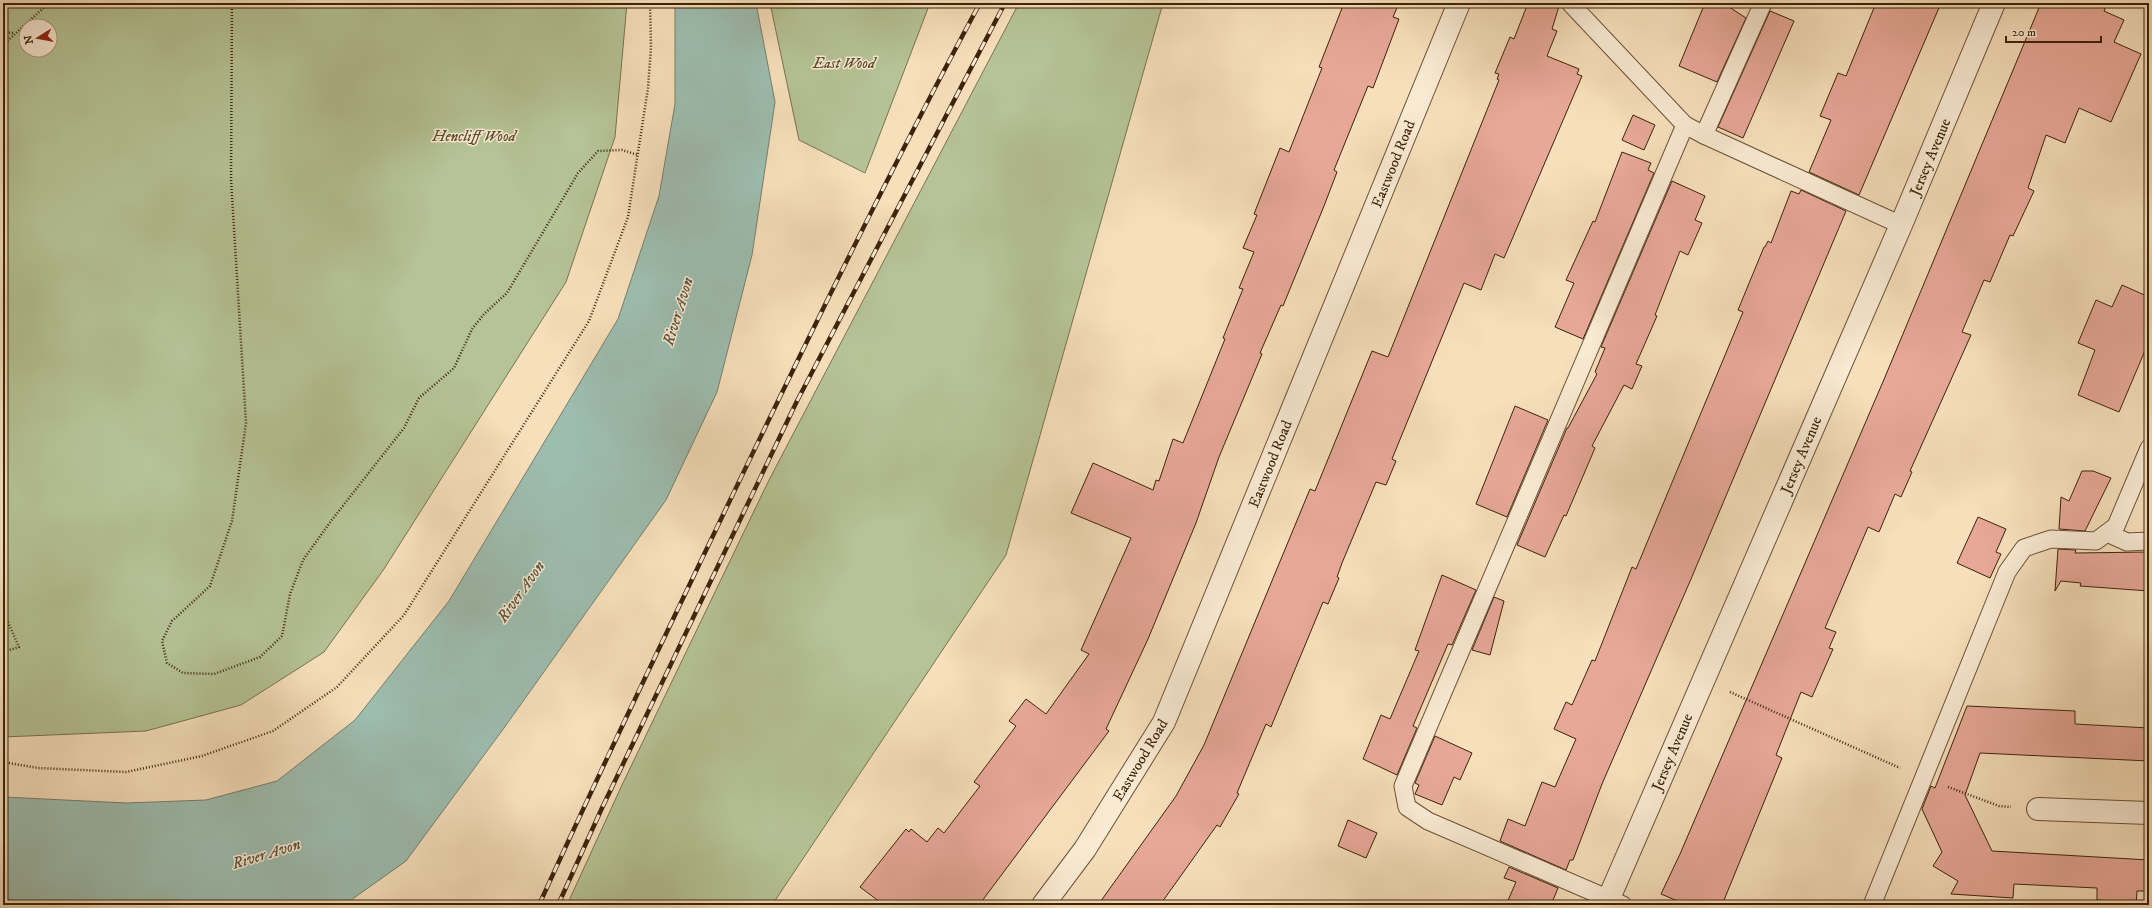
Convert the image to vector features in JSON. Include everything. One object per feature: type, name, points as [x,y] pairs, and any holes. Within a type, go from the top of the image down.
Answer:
[{"type":"street","name":"Eastwood Road","points":[[1043,905],[1085,849],[1164,722],[1459,3]]},
{"type":"street","name":"Jersey Avenue","points":[[1612,903],[1704,680],[1901,225],[1994,3]]},
{"type":"street","points":[[2038,809],[2149,813]]},
{"type":"lane","points":[[1570,3],[1685,124],[1704,135],[1901,225]]},
{"type":"lane","points":[[1704,135],[1763,3]]},
{"type":"lane","points":[[1612,903],[1428,821],[1407,806],[1403,786],[1685,124]]},
{"type":"lane","points":[[1872,905],[2007,572],[2024,548],[2051,539],[2096,541],[2116,526],[2149,448]]},
{"type":"lane","points":[[2107,533],[2127,542],[2149,542]]},
{"type":"path","points":[[3,45],[49,3]]},
{"type":"path","points":[[232,3],[231,180],[246,423],[232,520],[210,586],[172,621],[162,641],[167,663],[183,673],[214,674],[260,657],[282,636],[290,594],[303,560],[330,521],[404,428],[419,398],[454,368],[472,329],[484,314],[507,293],[578,173],[598,151],[622,150],[638,155]]},
{"type":"path","points":[[3,762],[38,768],[126,772],[202,756],[273,731],[337,687],[404,615],[590,321],[628,217],[648,88],[651,47],[650,3]]},
{"type":"path","points":[[3,32],[14,34]]},
{"type":"path","points":[[3,611],[18,647],[3,652]]},
{"type":"path","points":[[1704,680],[1924,778],[1999,806],[2038,809]]},
{"type":"green space","name":"Hencliff Wood","points":[[3,3],[627,3],[615,137],[566,282],[384,569],[324,652],[241,705],[146,731],[3,737]]},
{"type":"green space","name":"East Wood","points":[[770,3],[930,3],[865,173],[799,140]]},
{"type":"green space","points":[[1019,3],[1163,3],[1006,555],[772,905],[567,905],[622,785],[769,480]]},
{"type":"water","name":"River Avon","points":[[675,3],[756,3],[775,102],[752,255],[717,392],[666,500],[504,728],[406,861],[344,905],[3,905],[3,797],[126,803],[206,800],[277,781],[355,720],[449,601],[618,319],[659,196],[675,104]]},
{"type":"building","points":[[1344,3],[1399,3],[1393,17],[1399,19],[1373,88],[1368,86],[1334,170],[1337,172],[1283,306],[1281,305],[1260,353],[1262,354],[1219,457],[1196,523],[1148,639],[1106,729],[1109,731],[979,905],[884,905],[860,887],[906,829],[909,832],[911,829],[927,842],[938,828],[944,833],[980,786],[974,782],[1016,726],[1009,721],[1026,699],[1046,714],[1089,654],[1081,650],[1131,538],[1071,513],[1093,463],[1153,490],[1156,480],[1159,481],[1173,439],[1183,443],[1225,339],[1223,338],[1243,289],[1239,288],[1254,252],[1243,248],[1257,215],[1254,214],[1280,148],[1289,152],[1322,68],[1319,67]]},
{"type":"building","points":[[1528,3],[1560,3],[1552,29],[1557,31],[1547,56],[1579,69],[1577,74],[1582,76],[1504,258],[1495,254],[1481,290],[1464,283],[1392,459],[1396,461],[1386,485],[1376,482],[1342,563],[1337,577],[1339,578],[1328,604],[1323,602],[1271,727],[1266,724],[1237,793],[1239,794],[1220,827],[1217,825],[1160,905],[1098,905],[1176,796],[1204,745],[1310,489],[1315,491],[1372,351],[1388,357],[1499,80],[1497,79],[1499,74],[1495,73],[1510,37],[1514,39]]},
{"type":"building","points":[[1705,3],[1723,3],[1746,18],[1717,82],[1679,66]]},
{"type":"building","points":[[1876,3],[1941,3],[1859,195],[1809,172],[1831,120],[1820,116],[1838,73],[1846,76]]},
{"type":"building","points":[[2041,3],[2107,3],[2104,11],[2124,20],[2114,42],[2141,54],[2111,122],[2079,108],[2065,143],[2046,135],[2028,188],[2034,191],[2013,236],[2010,235],[1990,282],[1984,280],[1962,332],[1971,335],[1910,471],[1912,472],[1901,497],[1895,494],[1879,532],[1868,527],[1825,628],[1836,632],[1829,648],[1833,649],[1812,697],[1801,692],[1776,755],[1782,758],[1722,905],[1687,905],[1661,894],[1680,854],[1885,377]]},
{"type":"building","points":[[1770,11],[1794,21],[1743,138],[1718,127]]},
{"type":"building","points":[[1633,115],[1655,125],[1644,150],[1622,140]]},
{"type":"building","points":[[1622,152],[1651,163],[1648,170],[1654,173],[1583,339],[1555,327],[1574,283],[1566,280],[1593,221],[1595,222]]},
{"type":"building","points":[[1672,181],[1705,196],[1695,220],[1702,223],[1688,255],[1680,251],[1655,315],[1657,316],[1636,364],[1642,366],[1632,389],[1624,385],[1592,446],[1595,448],[1566,516],[1564,515],[1545,557],[1517,545],[1567,428],[1597,374],[1595,372],[1605,348],[1601,347]]},
{"type":"building","points":[[1801,190],[1846,211],[1691,579],[1602,784],[1573,860],[1570,860],[1566,870],[1500,841],[1508,819],[1525,826],[1542,782],[1555,787],[1576,739],[1554,729],[1566,702],[1572,705],[1592,660],[1595,661],[1632,567],[1636,569],[1743,312],[1738,310],[1764,247],[1768,241],[1771,243],[1791,191],[1799,194]]},
{"type":"building","points":[[2122,285],[2149,297],[2149,341],[2119,412],[2078,395],[2095,350],[2078,343],[2096,300],[2112,307]]},
{"type":"building","points":[[1515,406],[1548,420],[1507,517],[1476,504]]},
{"type":"building","points":[[2082,471],[2093,471],[2111,478],[2085,531],[2059,529],[2061,497],[2069,501]]},
{"type":"building","points":[[1978,517],[2006,529],[1996,552],[2001,554],[1990,578],[1957,563]]},
{"type":"building","points":[[2058,549],[2076,550],[2075,553],[2149,552],[2149,591],[2080,586],[2081,583],[2061,581],[2055,591]]},
{"type":"building","points":[[1442,575],[1476,590],[1452,645],[1448,644],[1413,726],[1417,728],[1397,775],[1363,759],[1381,715],[1390,719],[1419,651],[1415,650]]},
{"type":"building","points":[[1494,597],[1504,601],[1490,655],[1472,650]]},
{"type":"building","points":[[1967,706],[2075,711],[2075,724],[2149,728],[2149,761],[1980,753],[1965,795],[1992,851],[2149,860],[2149,891],[2137,891],[2136,905],[2110,905],[2111,901],[2097,900],[2097,888],[2014,884],[2013,898],[1951,894],[1958,881],[1933,866],[1942,852],[1922,809],[1931,786],[1935,788]]},
{"type":"building","points":[[1435,736],[1472,753],[1460,780],[1454,777],[1442,805],[1415,794],[1419,785],[1415,783]]},
{"type":"building","points":[[1348,820],[1377,833],[1366,858],[1338,846]]},
{"type":"building","points":[[1509,867],[1558,888],[1551,905],[1506,905],[1516,882],[1504,878]]},
{"type":"railway","points":[[539,905],[629,711],[848,258],[980,3]]},
{"type":"railway","points":[[558,905],[602,808],[797,401],[1005,3]]}]
